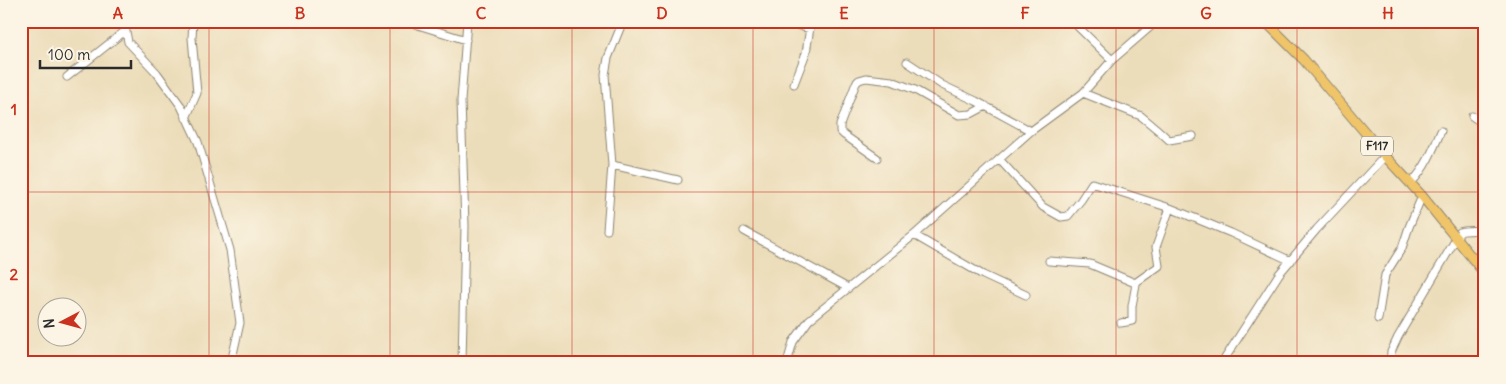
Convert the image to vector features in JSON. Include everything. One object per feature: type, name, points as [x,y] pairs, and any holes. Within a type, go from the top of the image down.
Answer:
[{"type":"main road","name":"F117","points":[[1265,21],[1304,60],[1422,196],[1485,274]]},
{"type":"street","points":[[124,21],[128,42],[157,73],[180,106],[198,142],[230,250],[240,323],[231,363]]},
{"type":"street","points":[[186,118],[197,93],[192,38],[193,21]]},
{"type":"street","points":[[405,21],[466,40]]},
{"type":"street","points":[[462,363],[465,226],[461,101],[467,21]]},
{"type":"street","points":[[607,230],[612,165],[604,75],[608,58],[623,21]]},
{"type":"street","points":[[782,21],[810,29]]},
{"type":"street","points":[[794,84],[806,53],[811,21]]},
{"type":"street","points":[[1072,21],[1112,60]]},
{"type":"street","points":[[787,363],[793,342],[809,320],[914,235],[1031,131],[1083,93],[1112,60],[1157,21]]},
{"type":"street","points":[[67,77],[125,30]]},
{"type":"street","points":[[907,62],[942,85],[986,106],[1031,131]]},
{"type":"street","points":[[877,158],[840,131],[840,125],[856,83],[859,80],[866,78],[892,81],[915,90],[959,115],[972,114],[986,106]]},
{"type":"street","points":[[1083,93],[1141,116],[1169,140],[1193,136]]},
{"type":"street","points":[[1472,116],[1485,125]]},
{"type":"street","points":[[1410,183],[1420,173],[1441,131]]},
{"type":"street","points":[[1222,363],[1279,274],[1316,229],[1386,156]]},
{"type":"street","points":[[999,159],[1043,207],[1061,217],[1068,216],[1092,183],[1170,208],[1231,233],[1291,261]]},
{"type":"street","points":[[612,165],[678,180]]},
{"type":"street","points":[[1378,319],[1385,275],[1402,248],[1408,226],[1422,196]]},
{"type":"street","points":[[1135,283],[1158,266],[1156,247],[1170,208]]},
{"type":"street","points":[[744,230],[848,288]]},
{"type":"street","points":[[1390,363],[1391,352],[1398,337],[1460,232],[1485,230]]},
{"type":"street","points":[[914,235],[983,274],[1026,295]]},
{"type":"street","points":[[1048,261],[1090,264],[1135,283]]},
{"type":"street","points":[[1121,322],[1132,321],[1135,283]]}]
